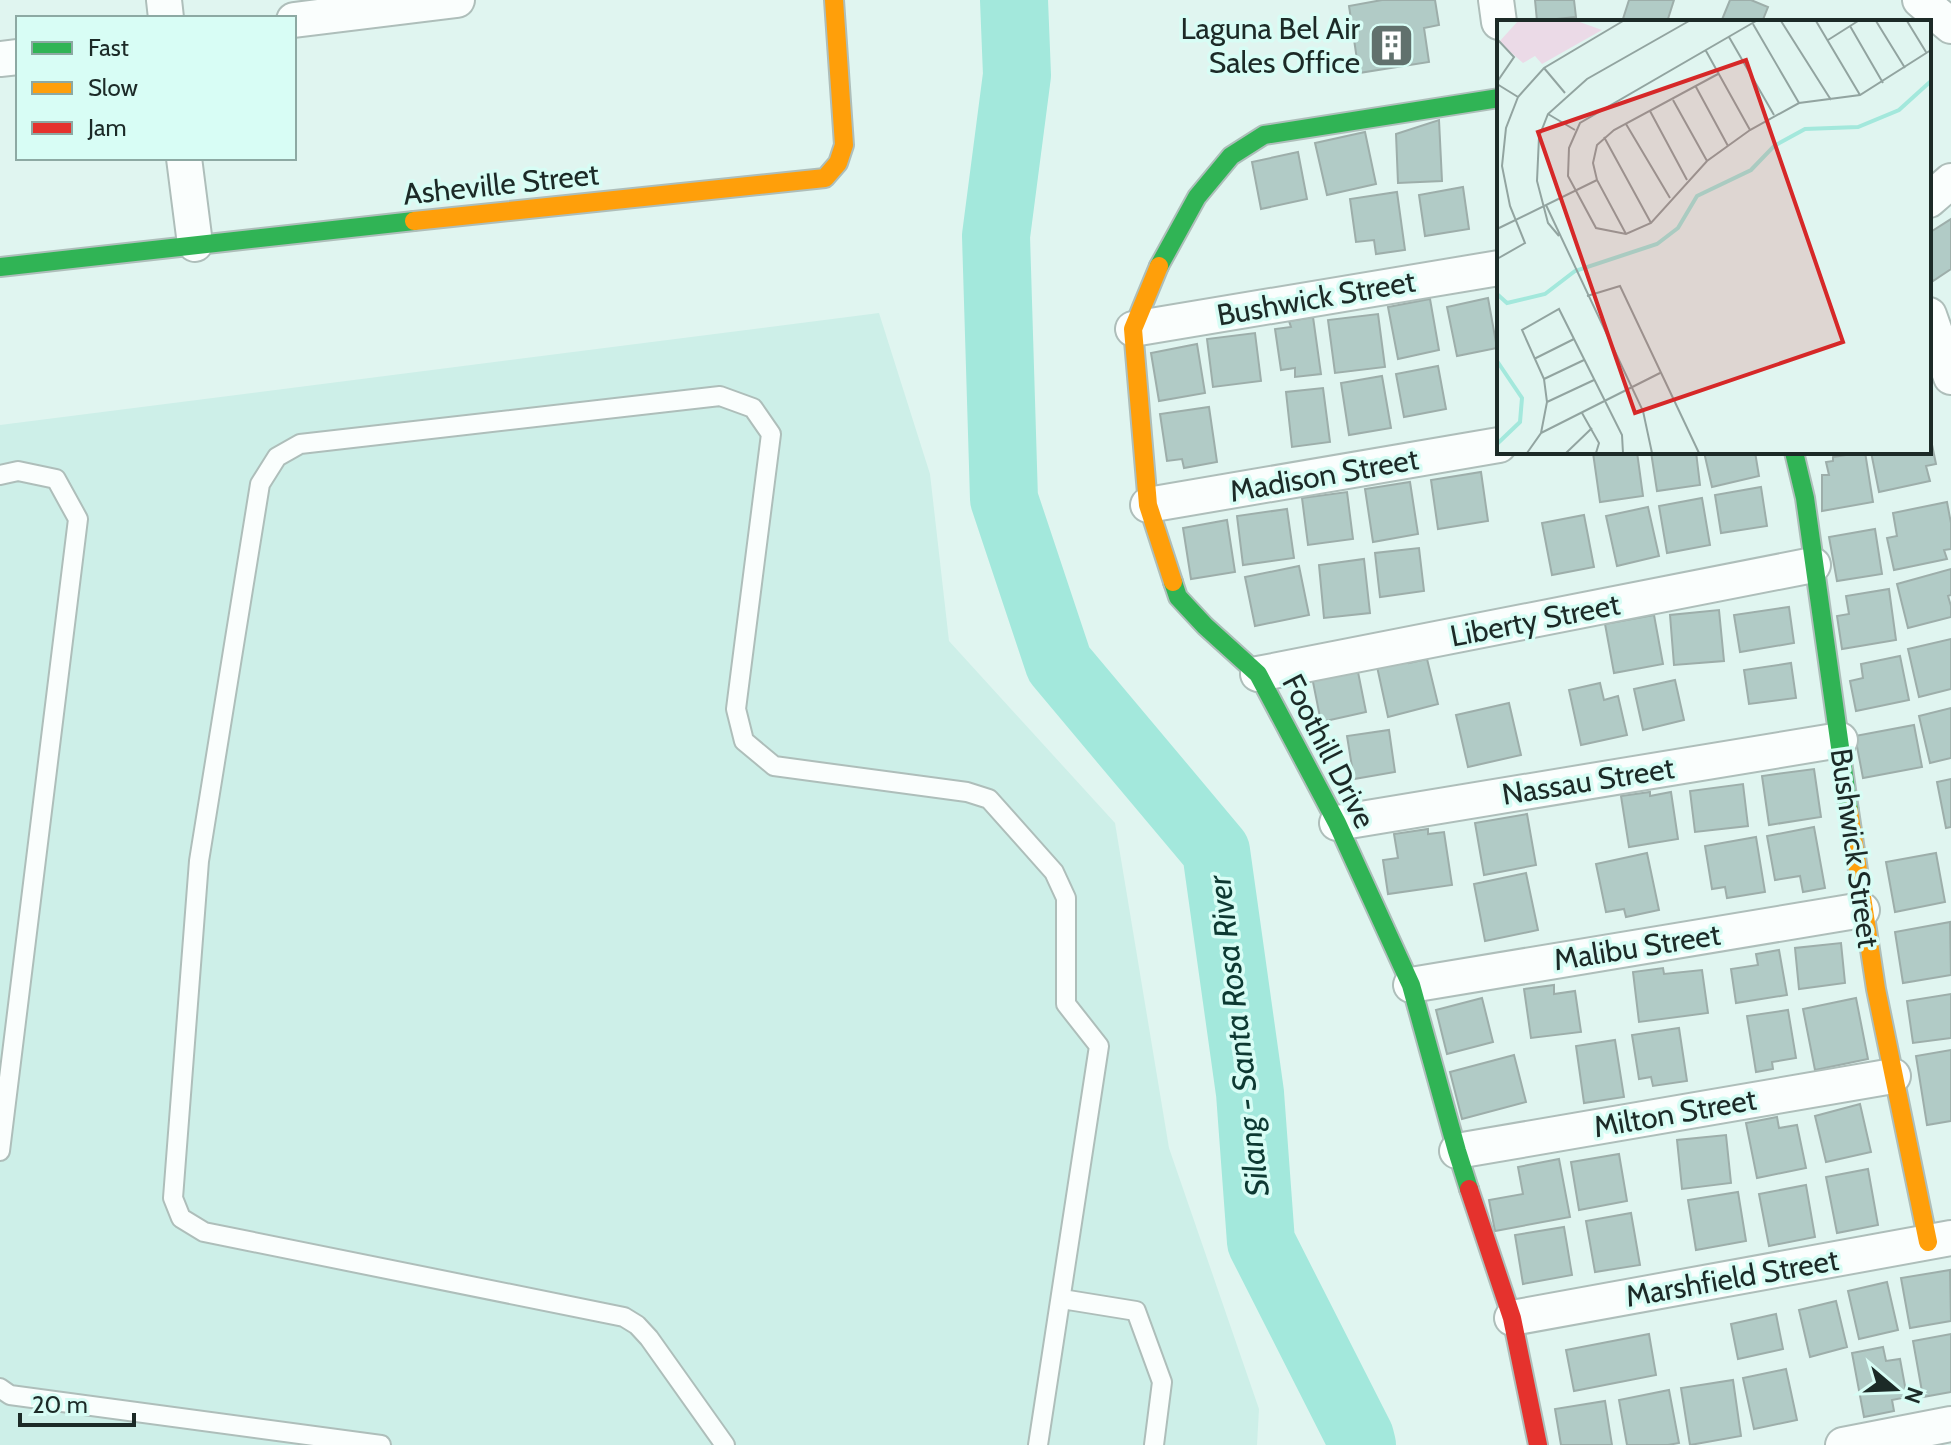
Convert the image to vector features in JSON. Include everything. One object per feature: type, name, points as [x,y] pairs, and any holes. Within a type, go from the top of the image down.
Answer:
[{"type":"street","points":[[296,20],[457,0]]},
{"type":"street","name":"Asheville Street","points":[[0,267],[825,178],[838,163],[844,145],[834,0]]},
{"type":"street","points":[[1496,0],[1499,20]]},
{"type":"street","points":[[1920,0],[1951,26]]},
{"type":"street","name":"Foothill Drive","points":[[1497,98],[1264,135],[1231,156],[1197,197],[1160,264],[1133,329],[1148,505],[1178,597],[1258,674],[1337,823],[1411,985],[1457,1151],[1512,1318],[1538,1445]]},
{"type":"street","points":[[184,160],[195,244]]},
{"type":"street","points":[[1931,198],[1951,181]]},
{"type":"street","name":"Bushwick Street","points":[[1133,329],[1497,268]]},
{"type":"street","points":[[1931,321],[1951,377]]},
{"type":"street","name":"Madison Street","points":[[1148,505],[1497,445]]},
{"type":"street","name":"Bushwick Street","points":[[1795,454],[1801,475],[1862,910],[1893,1076],[1940,1240]]},
{"type":"street","name":"Liberty Street","points":[[1258,674],[1813,565]]},
{"type":"street","name":"Nassau Street","points":[[1337,823],[1840,740]]},
{"type":"street","name":"Malibu Street","points":[[1411,985],[1862,910]]},
{"type":"street","name":"Milton Street","points":[[1457,1151],[1893,1076]]},
{"type":"street","name":"Marshfield Street","points":[[1512,1318],[1940,1240]]},
{"type":"street","points":[[1843,1445],[1951,1424]]},
{"type":"lane","points":[[725,1445],[649,1338],[624,1317],[204,1232],[181,1218],[173,1198],[201,845],[260,484],[277,457],[300,444],[720,396],[753,408],[771,434],[736,709],[744,741],[774,766],[967,792],[989,799],[1054,872],[1066,898],[1066,1004],[1099,1046],[1038,1445]]},
{"type":"lane","points":[[0,475],[18,471],[56,479],[78,519],[0,1151]]},
{"type":"lane","points":[[1062,1299],[1136,1311],[1162,1382],[1154,1445]]},
{"type":"lane","points":[[0,1388],[10,1395],[381,1445]]},
{"type":"shaded area","points":[[879,313],[930,474],[949,641],[1115,823],[1169,1148],[1259,1409],[1257,1445],[0,1445],[0,425]]},
{"type":"building","name":"Laguna Bel Air Sales Office","points":[[1382,0],[1435,0],[1439,25],[1424,28],[1429,62],[1359,73],[1349,6]]},
{"type":"building","points":[[1535,0],[1574,0],[1576,17],[1537,20]]},
{"type":"building","points":[[1629,0],[1674,0],[1668,20],[1623,20]]},
{"type":"building","points":[[1730,0],[1751,0],[1768,7],[1763,20],[1722,20]]},
{"type":"building","points":[[1439,120],[1442,181],[1398,183],[1396,134]]},
{"type":"building","points":[[1365,132],[1376,184],[1327,195],[1315,143]]},
{"type":"building","points":[[1298,152],[1307,199],[1261,209],[1252,162]]},
{"type":"building","points":[[1463,187],[1469,229],[1425,236],[1419,195]]},
{"type":"building","points":[[1397,192],[1405,250],[1376,254],[1374,240],[1356,242],[1350,199]]},
{"type":"building","points":[[1951,219],[1951,269],[1933,281],[1931,278],[1931,232]]},
{"type":"building","points":[[1488,298],[1497,348],[1457,356],[1447,307]]},
{"type":"building","points":[[1430,299],[1439,350],[1398,359],[1388,307]]},
{"type":"building","points":[[1378,314],[1385,367],[1335,373],[1328,320]]},
{"type":"building","points":[[1313,317],[1321,374],[1295,377],[1295,368],[1281,370],[1275,329],[1291,327],[1289,321]]},
{"type":"building","points":[[1255,333],[1261,381],[1213,387],[1207,339]]},
{"type":"building","points":[[1197,344],[1205,393],[1159,401],[1151,353]]},
{"type":"building","points":[[1438,366],[1446,409],[1404,417],[1396,374]]},
{"type":"building","points":[[1382,376],[1391,428],[1349,435],[1341,383]]},
{"type":"building","points":[[1323,388],[1330,442],[1292,447],[1286,392]]},
{"type":"building","points":[[1209,407],[1217,462],[1184,468],[1182,459],[1167,461],[1160,414]]},
{"type":"building","points":[[1931,440],[1936,464],[1926,466],[1930,481],[1879,492],[1871,454],[1931,454]]},
{"type":"building","points":[[1593,454],[1637,454],[1643,496],[1600,502]]},
{"type":"building","points":[[1651,454],[1696,454],[1700,485],[1657,491]]},
{"type":"building","points":[[1704,454],[1755,454],[1759,476],[1712,487]]},
{"type":"building","points":[[1865,454],[1873,502],[1822,511],[1822,475],[1829,475],[1826,462],[1833,461],[1833,457]]},
{"type":"building","points":[[1481,472],[1488,521],[1438,529],[1431,480]]},
{"type":"building","points":[[1410,482],[1418,534],[1373,542],[1365,489]]},
{"type":"building","points":[[1761,487],[1767,526],[1721,533],[1715,495]]},
{"type":"building","points":[[1347,492],[1353,539],[1308,545],[1302,498]]},
{"type":"building","points":[[1702,498],[1710,545],[1667,553],[1659,506]]},
{"type":"building","points":[[1947,502],[1951,549],[1944,550],[1947,559],[1894,570],[1887,538],[1897,536],[1893,513]]},
{"type":"building","points":[[1648,507],[1659,556],[1617,566],[1606,516]]},
{"type":"building","points":[[1287,509],[1294,558],[1243,565],[1237,516]]},
{"type":"building","points":[[1584,515],[1594,567],[1552,575],[1542,523]]},
{"type":"building","points":[[1227,520],[1235,572],[1191,579],[1183,528]]},
{"type":"building","points":[[1875,529],[1882,574],[1837,581],[1829,537]]},
{"type":"building","points":[[1419,548],[1424,591],[1380,597],[1375,553]]},
{"type":"building","points":[[1364,559],[1370,613],[1324,618],[1319,565]]},
{"type":"building","points":[[1299,566],[1309,615],[1255,626],[1245,577]]},
{"type":"building","points":[[1951,569],[1951,595],[1948,596],[1951,617],[1908,628],[1897,584]]},
{"type":"building","points":[[1889,589],[1896,640],[1842,649],[1837,616],[1849,614],[1846,596]]},
{"type":"building","points":[[1789,607],[1794,643],[1740,652],[1734,615]]},
{"type":"building","points":[[1719,610],[1724,661],[1674,665],[1670,615]]},
{"type":"building","points":[[1654,615],[1663,664],[1614,673],[1605,624]]},
{"type":"building","points":[[1951,639],[1951,689],[1919,697],[1908,649]]},
{"type":"building","points":[[1408,654],[1409,663],[1427,659],[1438,704],[1388,717],[1376,662]]},
{"type":"building","points":[[1900,656],[1909,700],[1856,711],[1850,681],[1863,678],[1861,664]]},
{"type":"building","points":[[1791,663],[1796,698],[1749,704],[1744,670]]},
{"type":"building","points":[[1357,667],[1366,712],[1321,722],[1312,677]]},
{"type":"building","points":[[1675,680],[1684,720],[1643,730],[1634,689]]},
{"type":"building","points":[[1600,683],[1604,700],[1618,696],[1627,735],[1581,745],[1569,690]]},
{"type":"building","points":[[1509,703],[1521,755],[1468,767],[1456,715]]},
{"type":"building","points":[[1951,708],[1951,758],[1930,763],[1919,716]]},
{"type":"building","points":[[1914,725],[1922,767],[1863,778],[1855,736]]},
{"type":"building","points":[[1389,730],[1395,772],[1354,779],[1347,736]]},
{"type":"building","points":[[1814,769],[1821,817],[1769,825],[1762,776]]},
{"type":"building","points":[[1951,779],[1951,827],[1946,828],[1937,782]]},
{"type":"building","points":[[1743,784],[1748,826],[1695,832],[1690,791]]},
{"type":"building","points":[[1650,792],[1650,796],[1671,792],[1678,839],[1629,847],[1621,796]]},
{"type":"building","points":[[1527,814],[1536,865],[1484,875],[1475,823]]},
{"type":"building","points":[[1814,827],[1825,888],[1803,892],[1800,876],[1775,880],[1767,836]]},
{"type":"building","points":[[1428,829],[1428,834],[1444,832],[1452,885],[1388,894],[1383,860],[1398,858],[1394,834]]},
{"type":"building","points":[[1756,837],[1765,892],[1727,898],[1725,887],[1712,889],[1705,846]]},
{"type":"building","points":[[1647,853],[1659,910],[1626,917],[1624,909],[1606,912],[1596,864]]},
{"type":"building","points":[[1936,853],[1945,902],[1895,912],[1886,862]]},
{"type":"building","points":[[1526,873],[1538,930],[1485,941],[1474,884]]},
{"type":"building","points":[[1950,922],[1951,975],[1903,983],[1895,932]]},
{"type":"building","points":[[1841,943],[1845,983],[1799,989],[1795,948]]},
{"type":"building","points":[[1779,950],[1787,995],[1736,1003],[1731,969],[1758,965],[1756,954]]},
{"type":"building","points":[[1663,968],[1664,974],[1702,970],[1708,1013],[1639,1022],[1633,972]]},
{"type":"building","points":[[1554,985],[1554,994],[1575,991],[1581,1032],[1531,1038],[1524,989]]},
{"type":"building","points":[[1951,994],[1951,1038],[1913,1043],[1907,1001]]},
{"type":"building","points":[[1482,998],[1493,1042],[1447,1054],[1436,1010]]},
{"type":"building","points":[[1856,998],[1868,1059],[1815,1070],[1803,1009]]},
{"type":"building","points":[[1788,1010],[1796,1058],[1772,1062],[1773,1069],[1756,1072],[1747,1016]]},
{"type":"building","points":[[1679,1028],[1687,1081],[1653,1086],[1651,1077],[1639,1079],[1632,1035]]},
{"type":"building","points":[[1615,1040],[1624,1097],[1584,1103],[1576,1046]]},
{"type":"building","points":[[1951,1050],[1951,1121],[1927,1125],[1916,1056]]},
{"type":"building","points":[[1514,1055],[1526,1102],[1462,1119],[1450,1072]]},
{"type":"building","points":[[1860,1104],[1871,1152],[1826,1162],[1815,1116]]},
{"type":"building","points":[[1777,1117],[1779,1128],[1797,1125],[1806,1168],[1757,1178],[1746,1123]]},
{"type":"building","points":[[1726,1135],[1731,1183],[1682,1189],[1677,1140]]},
{"type":"building","points":[[1619,1154],[1627,1201],[1579,1210],[1571,1162]]},
{"type":"building","points":[[1559,1159],[1570,1217],[1495,1231],[1489,1200],[1523,1194],[1518,1167]]},
{"type":"building","points":[[1868,1169],[1878,1225],[1837,1233],[1826,1177]]},
{"type":"building","points":[[1806,1185],[1815,1237],[1769,1246],[1759,1194]]},
{"type":"building","points":[[1738,1192],[1746,1241],[1696,1250],[1688,1200]]},
{"type":"building","points":[[1631,1213],[1640,1265],[1595,1272],[1586,1221]]},
{"type":"building","points":[[1564,1227],[1572,1275],[1523,1284],[1515,1235]]},
{"type":"building","points":[[1950,1270],[1951,1321],[1910,1328],[1901,1278]]},
{"type":"building","points":[[1887,1282],[1898,1330],[1859,1339],[1848,1291]]},
{"type":"building","points":[[1836,1301],[1847,1347],[1810,1357],[1799,1310]]},
{"type":"building","points":[[1776,1314],[1783,1349],[1738,1359],[1731,1324]]},
{"type":"building","points":[[1649,1334],[1656,1375],[1574,1391],[1566,1350]]},
{"type":"building","points":[[1951,1334],[1951,1392],[1923,1397],[1913,1341]]},
{"type":"building","points":[[1883,1347],[1886,1361],[1900,1359],[1907,1397],[1892,1400],[1894,1411],[1864,1417],[1852,1353]]},
{"type":"building","points":[[1786,1369],[1797,1420],[1754,1429],[1743,1378]]},
{"type":"building","points":[[1733,1380],[1741,1436],[1690,1445],[1681,1388]]},
{"type":"building","points":[[1669,1390],[1679,1443],[1627,1445],[1619,1400]]},
{"type":"building","points":[[1605,1401],[1612,1445],[1561,1445],[1555,1409]]},
{"type":"waterway","name":"Silang - Santa Rosa River","points":[[1014,0],[1017,75],[996,236],[1004,499],[1059,664],[1216,851],[1250,1093],[1261,1242],[1362,1445]]},
{"type":"traffic: fast","points":[[1159,266],[1197,197],[1231,156],[1264,135],[1497,98]]},
{"type":"traffic: fast","points":[[0,267],[414,221]]},
{"type":"traffic: fast","points":[[1794,454],[1805,498],[1849,811]]},
{"type":"traffic: fast","points":[[1173,582],[1178,597],[1258,674],[1337,823],[1411,985],[1469,1189]]},
{"type":"traffic: slow","points":[[414,221],[825,178],[838,163],[844,145],[834,0]]},
{"type":"traffic: slow","points":[[1159,266],[1133,329],[1148,505],[1173,582]]},
{"type":"traffic: slow","points":[[1849,811],[1876,989],[1928,1242]]},
{"type":"traffic: jam","points":[[1469,1189],[1512,1318],[1538,1445]]},
{"type":"place","name":"Laguna Bel Air Sales Office","points":[[1391,45]]}]
